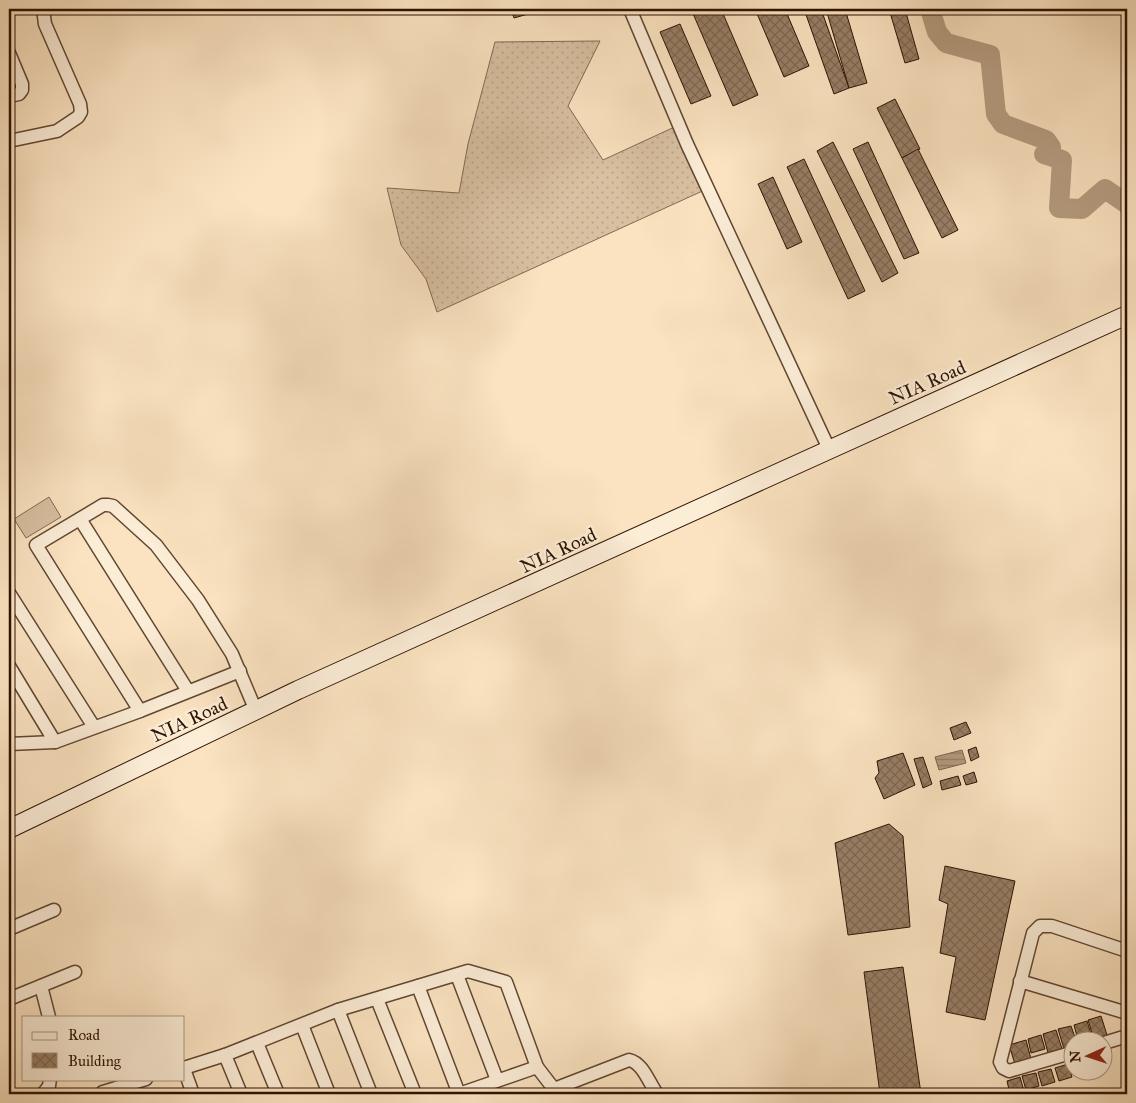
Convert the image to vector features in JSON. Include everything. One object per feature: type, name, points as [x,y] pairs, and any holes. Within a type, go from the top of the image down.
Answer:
[{"type":"street","points":[[9,141],[57,131],[78,117],[81,112],[80,104],[45,24],[43,9]]},
{"type":"street","points":[[630,9],[687,144],[830,449]]},
{"type":"street","points":[[9,53],[22,84],[22,90],[18,94],[9,96]]},
{"type":"street","name":"NIA Road","points":[[9,829],[298,690],[1127,315]]},
{"type":"street","points":[[140,711],[36,545],[103,505],[112,506],[156,545],[198,600],[232,654],[256,711]]},
{"type":"street","points":[[80,519],[188,691]]},
{"type":"street","points":[[9,593],[94,727]]},
{"type":"street","points":[[9,666],[55,742]]},
{"type":"street","points":[[9,743],[55,742],[140,711],[240,671]]},
{"type":"street","points":[[9,929],[54,910]]},
{"type":"street","points":[[1064,1055],[1009,1071],[1003,1068],[1000,1062],[1033,933],[1040,926],[1052,926],[1127,951]]},
{"type":"street","points":[[185,1068],[257,1043],[338,1010],[468,971],[506,982],[537,1067],[556,1092],[629,1060],[636,1062],[640,1067],[654,1094]]},
{"type":"street","points":[[9,999],[75,972]]},
{"type":"street","points":[[457,975],[497,1080]]},
{"type":"street","points":[[1020,981],[1127,1013]]},
{"type":"street","points":[[41,986],[49,1016]]},
{"type":"street","points":[[418,986],[459,1094],[537,1067]]},
{"type":"street","points":[[378,999],[415,1094]]},
{"type":"street","points":[[338,1010],[371,1094]]},
{"type":"street","points":[[302,1025],[329,1094]]},
{"type":"street","points":[[1114,1040],[1127,1036]]},
{"type":"street","points":[[257,1043],[278,1094]]},
{"type":"street","points":[[225,1055],[241,1094]]},
{"type":"street","points":[[185,1071],[193,1094]]},
{"type":"street","points":[[43,1094],[49,1086],[50,1080]]},
{"type":"street","points":[[104,1094],[103,1092],[143,1080]]},
{"type":"shaded area","points":[[600,41],[568,106],[603,160],[681,124],[709,188],[437,312],[426,279],[401,245],[387,188],[459,193],[468,144],[495,42]]},
{"type":"shaded area","points":[[49,497],[61,517],[26,538],[14,519]]},
{"type":"shaded area","points":[[962,750],[966,763],[939,770],[935,757]]},
{"type":"building","points":[[511,9],[534,9],[535,12],[514,18]]},
{"type":"building","points":[[691,9],[721,9],[758,95],[733,106]]},
{"type":"building","points":[[755,9],[785,9],[809,66],[784,77]]},
{"type":"building","points":[[804,9],[821,9],[849,88],[834,94]]},
{"type":"building","points":[[826,9],[845,9],[867,83],[849,88]]},
{"type":"building","points":[[889,9],[905,9],[919,59],[905,63]]},
{"type":"building","points":[[680,24],[711,96],[691,104],[660,32]]},
{"type":"building","points":[[895,99],[920,149],[902,158],[877,108]]},
{"type":"building","points":[[833,142],[898,273],[882,282],[817,151]]},
{"type":"building","points":[[868,142],[919,253],[904,259],[853,149]]},
{"type":"building","points":[[918,149],[958,230],[942,238],[902,158]]},
{"type":"building","points":[[804,159],[865,291],[848,299],[787,167]]},
{"type":"building","points":[[773,177],[802,242],[787,249],[758,184]]},
{"type":"building","points":[[966,722],[971,733],[954,740],[950,728]]},
{"type":"building","points":[[976,747],[979,757],[971,761],[968,750]]},
{"type":"building","points":[[903,753],[915,785],[884,799],[875,778],[879,773],[877,761]]},
{"type":"building","points":[[923,757],[932,784],[923,788],[914,759]]},
{"type":"building","points":[[974,772],[977,782],[966,785],[963,776]]},
{"type":"building","points":[[958,776],[961,785],[942,790],[940,781]]},
{"type":"building","points":[[889,824],[903,836],[910,927],[848,935],[835,843]]},
{"type":"building","points":[[945,866],[1015,881],[985,1020],[946,1012],[956,957],[940,953],[948,904],[939,900]]},
{"type":"building","points":[[903,967],[921,1094],[880,1094],[864,972]]},
{"type":"building","points":[[1101,1016],[1105,1030],[1091,1030],[1088,1020]]},
{"type":"building","points":[[1087,1021],[1090,1030],[1075,1030],[1074,1025]]},
{"type":"building","points":[[1071,1026],[1072,1030],[1064,1030],[1064,1049],[1058,1029]]},
{"type":"building","points":[[1056,1030],[1062,1049],[1048,1053],[1043,1034]]},
{"type":"building","points":[[1041,1035],[1045,1049],[1031,1053],[1028,1039]]},
{"type":"building","points":[[1026,1040],[1031,1059],[1015,1064],[1009,1045]]},
{"type":"building","points":[[1064,1065],[1064,1079],[1059,1081],[1055,1068]]},
{"type":"building","points":[[1051,1069],[1055,1082],[1042,1086],[1038,1072]]},
{"type":"building","points":[[1036,1073],[1039,1086],[1026,1090],[1022,1076]]},
{"type":"building","points":[[1020,1077],[1024,1091],[1010,1094],[1007,1081]]},
{"type":"waterway","points":[[930,9],[937,32],[946,43],[990,55],[996,114],[1003,124],[1046,140],[1051,147],[1044,154],[1062,160],[1059,208],[1082,209],[1105,189],[1127,204]]}]
